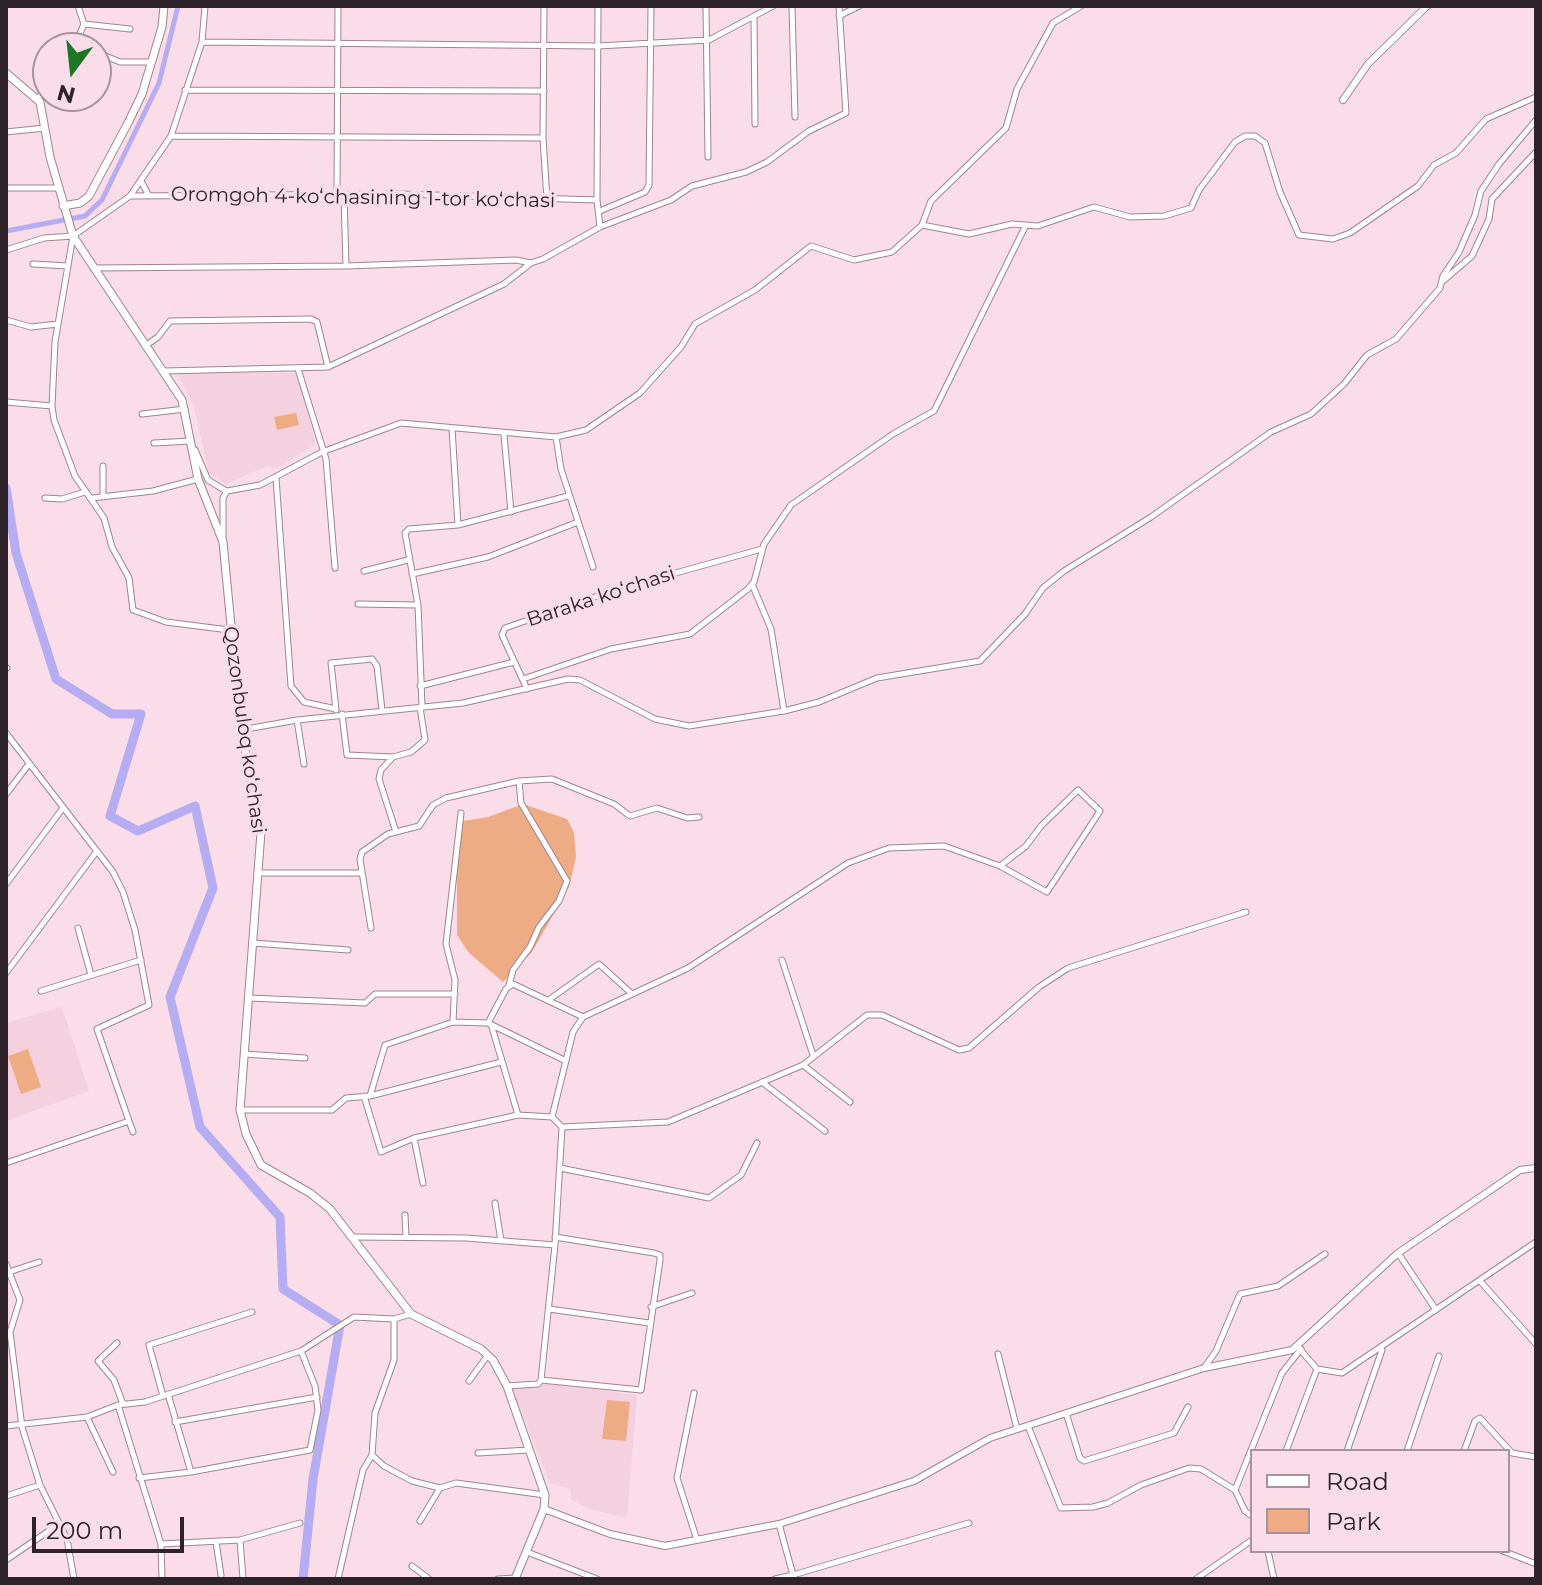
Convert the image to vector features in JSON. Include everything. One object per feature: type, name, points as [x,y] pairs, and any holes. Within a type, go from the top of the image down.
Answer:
[{"type":"main road","points":[[64,209],[82,202],[94,189],[142,94],[164,6]]},
{"type":"main road","points":[[6,73],[32,93]]},
{"type":"main road","name":"Qozonbuloq koʻchasi","points":[[41,112],[72,233],[186,409],[198,479],[223,542],[229,630],[241,730],[260,818],[240,1110],[246,1134],[261,1165],[310,1193],[354,1237],[411,1314],[489,1354]]},
{"type":"main road","points":[[489,1354],[507,1386],[545,1495],[544,1509],[515,1579]]},
{"type":"street","points":[[78,6],[84,24],[81,32]]},
{"type":"street","points":[[6,250],[72,233],[130,196],[171,136],[202,42],[205,6]]},
{"type":"street","points":[[338,6],[337,135],[346,266]]},
{"type":"street","points":[[544,6],[543,138],[547,200]]},
{"type":"street","points":[[598,6],[597,200],[600,227]]},
{"type":"street","points":[[600,211],[645,192],[649,185],[653,44],[651,6]]},
{"type":"street","points":[[706,6],[709,40],[708,157]]},
{"type":"street","points":[[202,42],[653,44],[709,40],[773,6]]},
{"type":"street","points":[[792,6],[795,117]]},
{"type":"street","points":[[164,371],[176,368],[328,367],[504,284],[531,263],[600,227],[671,200],[692,186],[746,172],[767,162],[809,131],[846,113],[839,6]]},
{"type":"street","points":[[839,16],[859,6]]},
{"type":"street","points":[[154,443],[193,444],[208,480],[227,491],[243,490],[276,478],[322,452],[401,423],[420,422],[504,435],[556,437],[586,430],[640,393],[681,347],[695,324],[755,290],[811,246],[854,260],[892,252],[922,225],[931,201],[1006,128],[1017,89],[1053,23],[1081,6]]},
{"type":"street","points":[[1343,100],[1368,64],[1427,6]]},
{"type":"street","points":[[754,17],[755,124]]},
{"type":"street","points":[[84,24],[130,29]]},
{"type":"street","points":[[112,59],[120,62],[151,62]]},
{"type":"street","points":[[185,90],[544,91]]},
{"type":"street","points":[[922,225],[969,234],[1012,224],[1038,226],[1094,207],[1130,217],[1164,216],[1191,208],[1199,190],[1235,142],[1245,136],[1255,136],[1265,143],[1280,192],[1299,235],[1306,238],[1341,237],[1418,186],[1434,165],[1456,153],[1472,131],[1486,119],[1536,97]]},
{"type":"street","points":[[1443,281],[1475,215],[1481,191],[1536,120]]},
{"type":"street","points":[[6,132],[45,128]]},
{"type":"street","points":[[171,136],[543,138]]},
{"type":"street","points":[[241,730],[339,713],[463,703],[568,679],[580,680],[631,708],[676,725],[784,711],[819,702],[868,680],[980,661],[1025,614],[1043,588],[1064,571],[1151,517],[1271,432],[1319,408],[1367,355],[1396,339],[1443,281],[1472,256],[1489,219],[1492,199],[1536,152]]},
{"type":"street","points":[[141,181],[149,196]]},
{"type":"street","points":[[6,188],[59,188]]},
{"type":"street","name":"Oromgoh 4-koʻchasining 1-tor koʻchasi","points":[[130,196],[341,195],[597,200]]},
{"type":"street","points":[[523,679],[611,649],[690,634],[752,584],[762,549],[777,524],[799,499],[893,434],[934,411],[1025,227]]},
{"type":"street","points":[[72,233],[58,324],[52,406],[54,420],[75,476],[92,498],[129,578],[133,610],[166,622],[229,630]]},
{"type":"street","points":[[93,268],[346,266],[516,260],[531,263]]},
{"type":"street","points":[[33,264],[68,266]]},
{"type":"street","points":[[145,346],[158,337],[170,321],[311,319],[317,322],[328,367]]},
{"type":"street","points":[[6,320],[31,327],[58,324]]},
{"type":"street","points":[[298,369],[326,459],[335,568]]},
{"type":"street","points":[[6,402],[52,406]]},
{"type":"street","points":[[142,414],[186,409]]},
{"type":"street","points":[[452,428],[458,525]]},
{"type":"street","points":[[504,435],[511,512]]},
{"type":"street","name":"Baraka koʻchasi","points":[[556,437],[568,496],[593,567]]},
{"type":"street","points":[[103,466],[103,494]]},
{"type":"street","points":[[276,478],[291,686],[304,702],[339,713]]},
{"type":"street","points":[[92,498],[103,494],[153,491],[198,479]]},
{"type":"street","points":[[223,542],[223,498],[227,491]]},
{"type":"street","points":[[45,498],[62,499],[85,492]]},
{"type":"street","points":[[382,710],[377,666],[372,659],[331,663],[347,755],[393,757],[411,752],[425,740],[418,605],[405,536],[409,529],[458,525],[568,496]]},
{"type":"street","points":[[411,574],[488,557],[578,522]]},
{"type":"street","name":"Baraka koʻchasi","points":[[527,689],[502,635],[505,628],[618,589],[762,549]]},
{"type":"street","points":[[364,571],[408,560]]},
{"type":"street","points":[[752,584],[774,638],[784,711]]},
{"type":"street","points":[[358,604],[418,605]]},
{"type":"street","points":[[420,686],[514,662]]},
{"type":"street","points":[[297,720],[304,764]]},
{"type":"street","points":[[6,733],[97,851],[123,892],[141,960],[148,1007],[97,1029],[133,1132]]},
{"type":"street","points":[[393,757],[381,770],[379,779],[396,832]]},
{"type":"street","points":[[6,794],[29,764]]},
{"type":"street","points":[[518,1115],[489,1024],[509,985],[511,974],[530,947],[539,927],[559,901],[567,881],[521,803],[519,781]]},
{"type":"street","points":[[371,928],[362,873],[362,852],[396,832],[419,826],[438,802],[519,781],[559,781],[614,804],[630,816],[657,808],[687,818],[699,817]]},
{"type":"street","points":[[552,1117],[573,1032],[583,1017],[688,968],[822,879],[866,855],[889,848],[928,844],[959,850],[1000,866],[1047,892],[1100,811],[1078,790],[1026,846],[1000,866]]},
{"type":"street","points":[[6,884],[63,808]]},
{"type":"street","points":[[453,1022],[455,994],[446,944],[461,813]]},
{"type":"street","points":[[6,973],[97,851]]},
{"type":"street","points":[[258,873],[362,873]]},
{"type":"street","points":[[566,1061],[489,1024],[453,1022],[385,1045],[367,1096],[378,1150],[384,1152],[414,1138],[518,1115],[552,1117],[562,1127],[668,1122],[803,1065],[867,1015],[875,1013],[964,1050],[1039,987],[1068,968],[1246,912]]},
{"type":"street","points":[[78,928],[91,975]]},
{"type":"street","points":[[253,943],[348,950]]},
{"type":"street","points":[[41,991],[141,960]]},
{"type":"street","points":[[782,960],[813,1055]]},
{"type":"street","points":[[550,999],[599,964],[631,993]]},
{"type":"street","points":[[509,985],[517,984],[583,1017]]},
{"type":"street","points":[[249,998],[365,1003],[375,994],[455,994]]},
{"type":"street","points":[[244,1054],[305,1058]]},
{"type":"street","points":[[240,1110],[330,1111],[341,1100],[501,1062]]},
{"type":"street","points":[[803,1065],[850,1102]]},
{"type":"street","points":[[762,1082],[825,1131]]},
{"type":"street","points":[[6,1163],[129,1121]]},
{"type":"street","points":[[507,1386],[538,1384],[541,1380],[555,1245],[562,1127]]},
{"type":"street","points":[[414,1138],[423,1183]]},
{"type":"street","points":[[560,1168],[709,1198],[741,1175],[757,1143]]},
{"type":"street","points":[[1251,1449],[1282,1373],[1299,1348],[1398,1253],[1520,1170],[1536,1168]]},
{"type":"street","points":[[495,1203],[501,1241]]},
{"type":"street","points":[[405,1215],[406,1237]]},
{"type":"street","points":[[354,1237],[555,1245]]},
{"type":"street","points":[[541,1380],[641,1390],[660,1255],[555,1237]]},
{"type":"street","points":[[1299,1348],[1317,1369],[1342,1373],[1536,1242]]},
{"type":"street","points":[[1398,1253],[1436,1310]]},
{"type":"street","points":[[1204,1368],[1216,1351],[1240,1294],[1278,1286],[1325,1254]]},
{"type":"street","points":[[9,1272],[39,1262]]},
{"type":"street","points":[[6,1264],[20,1300],[10,1332],[22,1427],[40,1485],[71,1553],[71,1578]]},
{"type":"street","points":[[1480,1281],[1536,1344]]},
{"type":"street","points":[[651,1307],[692,1293]]},
{"type":"street","points":[[549,1309],[649,1323]]},
{"type":"street","points":[[191,1472],[149,1345],[252,1312]]},
{"type":"street","points":[[6,1426],[22,1427],[87,1417],[301,1351],[348,1321],[362,1316],[394,1319],[411,1314]]},
{"type":"street","points":[[338,1579],[363,1470],[372,1455],[375,1413],[394,1360],[394,1319]]},
{"type":"street","points":[[117,1343],[98,1361],[114,1380],[139,1478],[161,1544],[162,1579]]},
{"type":"street","points":[[544,1509],[610,1534],[665,1546],[779,1524],[914,1481],[976,1444],[1017,1429],[1204,1368],[1299,1348]]},
{"type":"street","points":[[1348,1449],[1382,1348]]},
{"type":"street","points":[[139,1478],[306,1452],[312,1446],[317,1397],[301,1351]]},
{"type":"street","points":[[469,1381],[489,1354]]},
{"type":"street","points":[[998,1354],[1017,1429]]},
{"type":"street","points":[[1408,1449],[1439,1356]]},
{"type":"street","points":[[1287,1449],[1317,1369]]},
{"type":"street","points":[[694,1393],[677,1478],[697,1540]]},
{"type":"street","points":[[175,1422],[317,1397]]},
{"type":"street","points":[[1066,1413],[1080,1458],[1084,1461],[1174,1433],[1188,1407]]},
{"type":"street","points":[[87,1417],[113,1472]]},
{"type":"street","points":[[1465,1449],[1475,1421],[1480,1418],[1508,1449]]},
{"type":"street","points":[[1028,1426],[1061,1508],[1108,1503],[1141,1485],[1189,1468],[1201,1469],[1235,1490],[1245,1511],[1250,1515]]},
{"type":"street","points":[[478,1453],[529,1450]]},
{"type":"street","points":[[1510,1451],[1536,1457]]},
{"type":"street","points":[[1235,1490],[1250,1453]]},
{"type":"street","points":[[372,1455],[384,1466],[412,1481],[440,1488],[456,1483],[545,1495]]},
{"type":"street","points":[[6,1496],[40,1485]]},
{"type":"street","points":[[420,1521],[440,1488]]},
{"type":"street","points":[[161,1544],[240,1540],[300,1523]]},
{"type":"street","points":[[775,1579],[873,1554],[969,1523]]},
{"type":"street","points":[[6,1560],[59,1524]]},
{"type":"street","points":[[779,1524],[793,1575]]},
{"type":"street","points":[[240,1540],[243,1578]]},
{"type":"street","points":[[1196,1579],[1250,1541]]},
{"type":"street","points":[[216,1542],[221,1575]]},
{"type":"street","points":[[527,1552],[597,1579]]},
{"type":"street","points":[[1268,1553],[1274,1579]]},
{"type":"street","points":[[1508,1553],[1536,1564]]},
{"type":"street","points":[[412,1566],[429,1579]]},
{"type":"street","points":[[498,1579],[515,1579]]},
{"type":"shaded area","points":[[177,373],[297,373],[316,444],[277,468],[267,466],[226,484],[209,473],[194,407]]},
{"type":"shaded area","points":[[62,1007],[89,1091],[6,1121],[6,1023]]},
{"type":"shaded area","points":[[542,1383],[637,1395],[627,1518],[590,1509],[571,1500],[571,1489],[550,1483],[510,1385]]},
{"type":"green space","points":[[296,413],[299,425],[277,430],[274,417]]},
{"type":"green space","points":[[523,804],[567,819],[574,832],[576,857],[569,887],[532,952],[503,982],[469,953],[457,935],[457,871],[463,821],[488,817]]},
{"type":"green space","points":[[28,1049],[41,1087],[21,1094],[8,1056]]},
{"type":"green space","points":[[607,1400],[630,1402],[626,1441],[602,1439]]},
{"type":"waterway","points":[[6,231],[85,216],[102,200],[159,83],[178,6]]},
{"type":"waterway","points":[[6,488],[16,553],[56,679],[112,714],[141,714],[110,816],[138,831],[195,806],[213,888],[170,997],[200,1127],[280,1217],[283,1289],[340,1325],[313,1479],[303,1579]]}]
